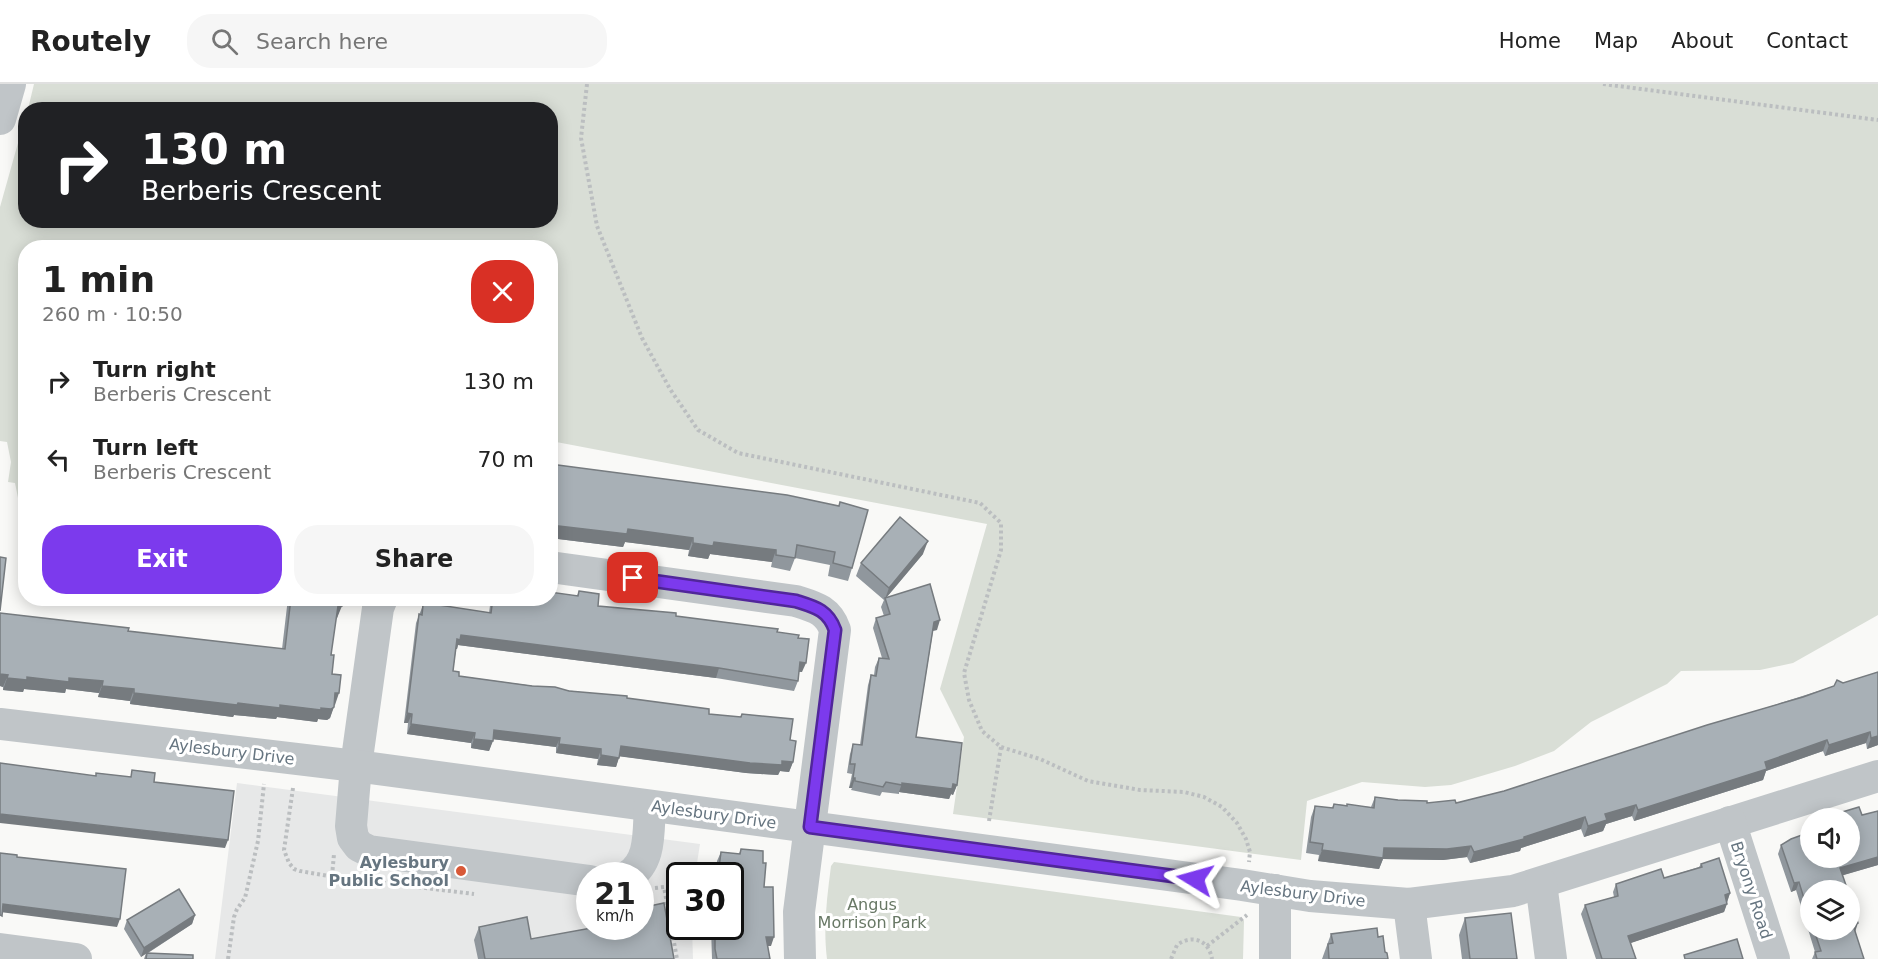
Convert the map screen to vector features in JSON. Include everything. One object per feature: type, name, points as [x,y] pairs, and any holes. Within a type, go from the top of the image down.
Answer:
[{"type":"street","points":[[0,119],[10,84]]},
{"type":"street","points":[[558,568],[796,601],[820,608],[826,613],[835,630],[799,912],[800,959]]},
{"type":"street","points":[[379,606],[356,766],[351,826],[353,838],[359,846],[369,851],[576,879]]},
{"type":"street","name":"Aylesbury Drive","points":[[0,724],[356,766],[1310,896],[1409,904],[1513,891],[1878,777]]},
{"type":"street","points":[[643,862],[650,806]]},
{"type":"street","name":"Bryony Road","points":[[1731,822],[1774,959]]},
{"type":"street","points":[[1540,883],[1551,959]]},
{"type":"street","points":[[1275,890],[1275,959]]},
{"type":"street","points":[[1409,904],[1416,959]]},
{"type":"street","points":[[0,949],[76,959]]},
{"type":"path","points":[[587,84],[581,138],[597,226],[642,338],[670,389],[698,430],[738,453],[980,503],[1001,523],[1001,550],[964,673],[969,700],[982,731],[1001,747],[1040,759],[1088,781],[1140,790],[1184,792],[1204,797],[1222,807],[1237,823],[1250,852],[1249,866]]},
{"type":"path","points":[[1603,84],[1878,120]]},
{"type":"path","points":[[989,821],[1001,747]]},
{"type":"path","points":[[228,959],[234,917],[245,898],[258,842],[264,784]]},
{"type":"path","points":[[654,884],[664,886],[677,959]]},
{"type":"path","points":[[1207,946],[1246,915]]},
{"type":"path","points":[[1171,959],[1173,950],[1182,941],[1196,939],[1207,946],[1212,959]]},
{"type":"shaded area","name":"Aylesbury Public School","points":[[237,783],[700,844],[697,862],[666,862],[666,940],[692,940],[693,959],[215,959]]},
{"type":"green space","points":[[34,84],[1878,84],[1878,615],[1793,663],[1760,670],[1681,671],[1667,684],[1591,722],[1554,751],[1515,766],[1451,785],[1425,787],[1362,782],[1307,801],[1301,860],[953,814],[964,737],[940,689],[987,524],[558,442],[558,240],[18,240],[18,498],[15,483],[8,482],[11,462],[7,442],[0,441],[0,207],[18,143],[18,228],[558,228],[558,102],[30,102]]},
{"type":"green space","name":"Angus Morrison Park","points":[[834,862],[1241,917],[1244,921],[1243,959],[827,959],[826,912],[831,866]]},
{"type":"building","points":[[558,465],[787,495],[839,506],[840,502],[868,510],[852,568],[833,563],[835,552],[797,545],[795,558],[776,555],[776,550],[714,542],[713,546],[693,543],[693,538],[628,529],[627,534],[558,526]]},
{"type":"building","points":[[900,517],[928,541],[889,588],[861,563]]},
{"type":"building","points":[[0,557],[6,558],[0,611]]},
{"type":"building","points":[[930,584],[940,620],[934,622],[916,737],[962,743],[957,785],[953,784],[952,789],[886,782],[883,787],[855,781],[853,778],[855,764],[850,764],[853,744],[862,745],[871,675],[876,676],[879,658],[889,659],[876,618],[890,614],[885,598]]},
{"type":"building","points":[[579,591],[599,594],[598,606],[676,613],[676,616],[778,629],[777,632],[799,635],[798,638],[809,639],[806,663],[800,662],[798,681],[719,668],[461,635],[460,640],[457,639],[453,671],[459,672],[459,676],[555,687],[569,691],[627,696],[627,698],[709,709],[709,714],[741,717],[742,714],[793,719],[790,740],[796,741],[793,762],[782,761],[782,765],[750,763],[621,746],[619,758],[601,755],[601,749],[559,744],[560,738],[494,730],[493,741],[474,739],[475,733],[411,724],[412,714],[407,713],[419,614],[422,615],[423,606],[446,606],[491,613],[492,606],[558,606],[558,593],[578,596]]},
{"type":"building","points":[[290,606],[338,606],[331,655],[334,655],[332,674],[341,675],[339,693],[335,693],[334,707],[321,708],[321,710],[280,705],[280,708],[238,703],[237,705],[134,693],[134,689],[102,686],[103,681],[69,678],[69,682],[27,677],[27,680],[7,678],[8,675],[0,674],[0,613],[129,628],[128,631],[285,649]]},
{"type":"building","points":[[1878,672],[1878,736],[1871,738],[1870,732],[1829,745],[1827,740],[1765,762],[1767,769],[1638,810],[1636,805],[1605,814],[1607,820],[1588,826],[1585,817],[1524,837],[1524,839],[1474,852],[1471,846],[1447,849],[1384,848],[1383,858],[1322,850],[1323,844],[1310,842],[1315,806],[1333,808],[1334,804],[1347,806],[1347,804],[1374,808],[1375,797],[1427,801],[1427,803],[1455,800],[1456,803],[1504,791],[1707,725],[1803,697],[1834,686],[1837,680],[1843,683]]},
{"type":"building","points":[[0,763],[96,776],[96,773],[131,777],[132,770],[155,773],[154,782],[234,791],[228,840],[0,814]]},
{"type":"building","points":[[1860,810],[1862,815],[1878,811],[1878,857],[1860,862]]},
{"type":"building","points":[[1800,836],[1800,868],[1840,868],[1844,880],[1800,880],[1800,885],[1799,882],[1794,883],[1781,845]]},
{"type":"building","points":[[741,849],[763,851],[763,863],[766,863],[764,887],[773,887],[774,937],[766,937],[770,959],[717,959],[715,940],[744,940],[744,862],[720,862],[721,852],[740,854]]},
{"type":"building","points":[[0,853],[17,855],[17,857],[126,869],[120,919],[3,904],[2,916],[0,915]]},
{"type":"building","points":[[1719,858],[1730,893],[1725,895],[1727,904],[1628,936],[1636,959],[1602,959],[1585,905],[1618,896],[1616,884],[1661,869],[1664,878],[1702,867],[1701,864]]},
{"type":"building","points":[[179,889],[195,915],[144,948],[127,920]]},
{"type":"building","points":[[664,903],[666,940],[671,940],[674,959],[485,959],[479,927],[527,917],[531,939],[576,931],[576,940],[654,940],[654,905]]},
{"type":"building","points":[[1511,913],[1517,959],[1470,959],[1465,918]]},
{"type":"building","points":[[1377,928],[1378,937],[1383,936],[1388,959],[1329,959],[1328,944],[1333,943],[1331,934]]},
{"type":"building","points":[[1737,939],[1743,959],[1685,959],[1684,955]]},
{"type":"building","points":[[1817,940],[1858,940],[1864,959],[1817,959],[1815,952],[1821,951]]},
{"type":"building","points":[[147,953],[193,955],[193,959],[146,959]]},
{"type":"place","name":"Aylesbury Public School","points":[[461,871]]},
{"type":"route","points":[[633,578],[796,601],[820,608],[826,613],[835,630],[810,827],[1195,879]]}]
